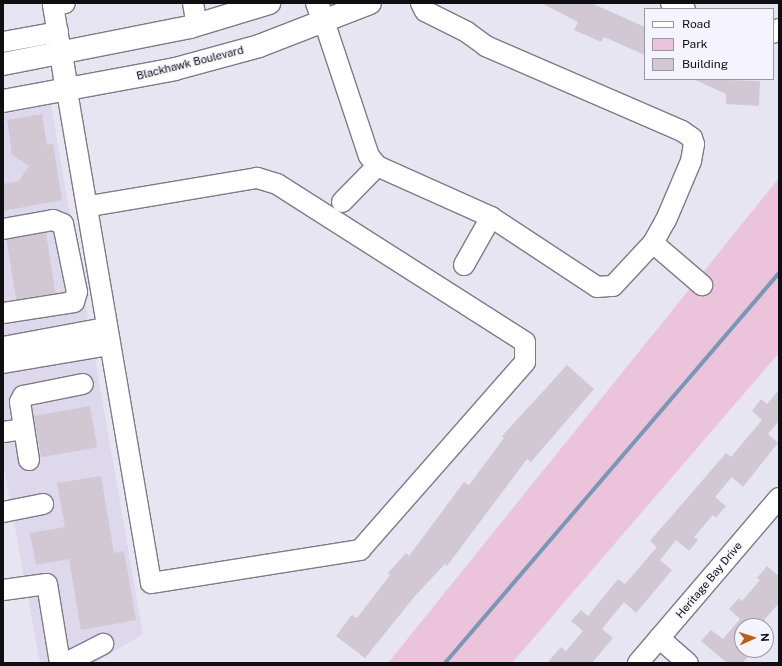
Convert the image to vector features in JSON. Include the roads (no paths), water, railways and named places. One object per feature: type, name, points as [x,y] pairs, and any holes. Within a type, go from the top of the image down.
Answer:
[{"type":"main road","points":[[3,64],[60,43],[197,25],[269,3]]},
{"type":"main road","name":"Blackhawk Boulevard","points":[[3,101],[67,91],[175,69],[259,46],[321,12],[370,3]]},
{"type":"main road","points":[[60,43],[67,91]]},
{"type":"street","points":[[193,3],[197,25]]},
{"type":"street","points":[[321,12],[369,156],[377,166],[491,217],[589,282],[602,288],[613,286],[653,243],[691,161],[694,144],[692,138],[682,131],[486,46],[467,32],[425,11],[421,3]]},
{"type":"street","points":[[672,3],[683,8]]},
{"type":"street","points":[[3,42],[60,43],[57,4]]},
{"type":"street","points":[[67,91],[67,102],[89,206],[108,337],[151,583],[360,550],[520,370],[525,362],[526,342],[277,184],[257,178],[89,206]]},
{"type":"street","points":[[342,202],[377,166]]},
{"type":"street","points":[[464,265],[491,217]]},
{"type":"street","points":[[3,229],[53,220],[63,224],[77,292],[74,302],[3,313]]},
{"type":"street","points":[[653,243],[702,284]]},
{"type":"street","points":[[3,363],[79,342],[108,337]]},
{"type":"street","points":[[3,347],[79,342]]},
{"type":"street","points":[[29,460],[20,402],[23,396],[83,384]]},
{"type":"street","points":[[3,432],[24,429]]},
{"type":"street","name":"Heritage Bay Drive","points":[[638,663],[779,498]]},
{"type":"street","points":[[3,512],[43,504]]},
{"type":"street","points":[[3,590],[46,584],[60,663]]},
{"type":"street","points":[[659,638],[688,663]]},
{"type":"street","points":[[66,663],[103,644]]},
{"type":"waterway","points":[[445,663],[779,273]]}]
